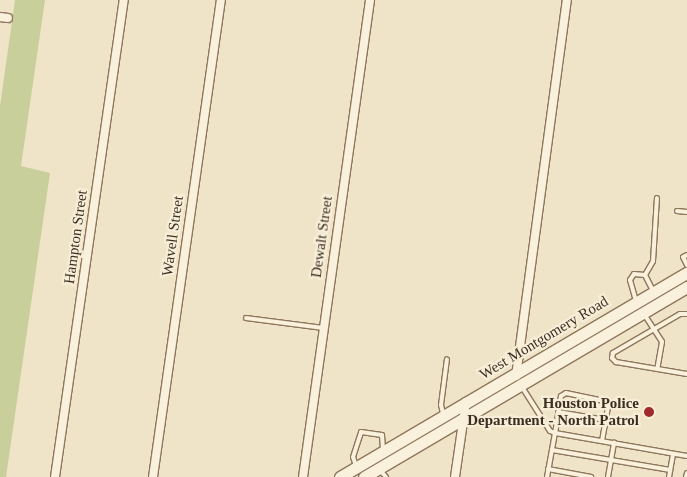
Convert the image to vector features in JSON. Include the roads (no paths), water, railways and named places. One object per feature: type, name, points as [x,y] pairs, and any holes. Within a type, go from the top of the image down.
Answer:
[{"type":"main road","name":"West Montgomery Road","points":[[340,477],[687,273]]},
{"type":"main road","name":"West Montgomery Road","points":[[364,477],[382,473],[466,417],[687,287]]},
{"type":"main road","points":[[636,302],[643,312]]},
{"type":"street","name":"Hampton Street","points":[[55,477],[124,0]]},
{"type":"street","name":"Wavell Street","points":[[153,477],[221,0]]},
{"type":"street","name":"Dewalt Street","points":[[303,477],[370,0]]},
{"type":"street","points":[[521,385],[514,373],[567,0]]},
{"type":"street","points":[[455,477],[466,417],[466,402]]},
{"type":"lane","points":[[645,275],[653,261],[657,198]]},
{"type":"lane","points":[[677,211],[687,212]]},
{"type":"lane","points":[[687,255],[683,257],[687,265]]},
{"type":"lane","points":[[645,275],[654,292]]},
{"type":"lane","points":[[636,302],[631,276],[645,275]]},
{"type":"lane","points":[[643,312],[662,342],[657,369]]},
{"type":"lane","points":[[687,314],[680,314],[613,353],[612,358],[616,362],[687,374]]},
{"type":"lane","points":[[246,318],[323,328]]},
{"type":"lane","points":[[444,416],[441,405],[447,359]]},
{"type":"lane","points":[[521,385],[546,425],[555,433],[687,456]]},
{"type":"lane","points":[[547,477],[561,396],[566,393],[609,402],[602,441]]},
{"type":"lane","points":[[558,412],[605,420]]},
{"type":"lane","points":[[356,467],[353,457],[362,432],[382,435],[384,451]]},
{"type":"lane","points":[[608,477],[614,443]]},
{"type":"lane","points":[[552,450],[670,470]]},
{"type":"lane","points":[[669,477],[673,454]]},
{"type":"lane","points":[[548,469],[591,477]]},
{"type":"place","name":"Houston Police Department - North Patrol","points":[[649,412]]}]
